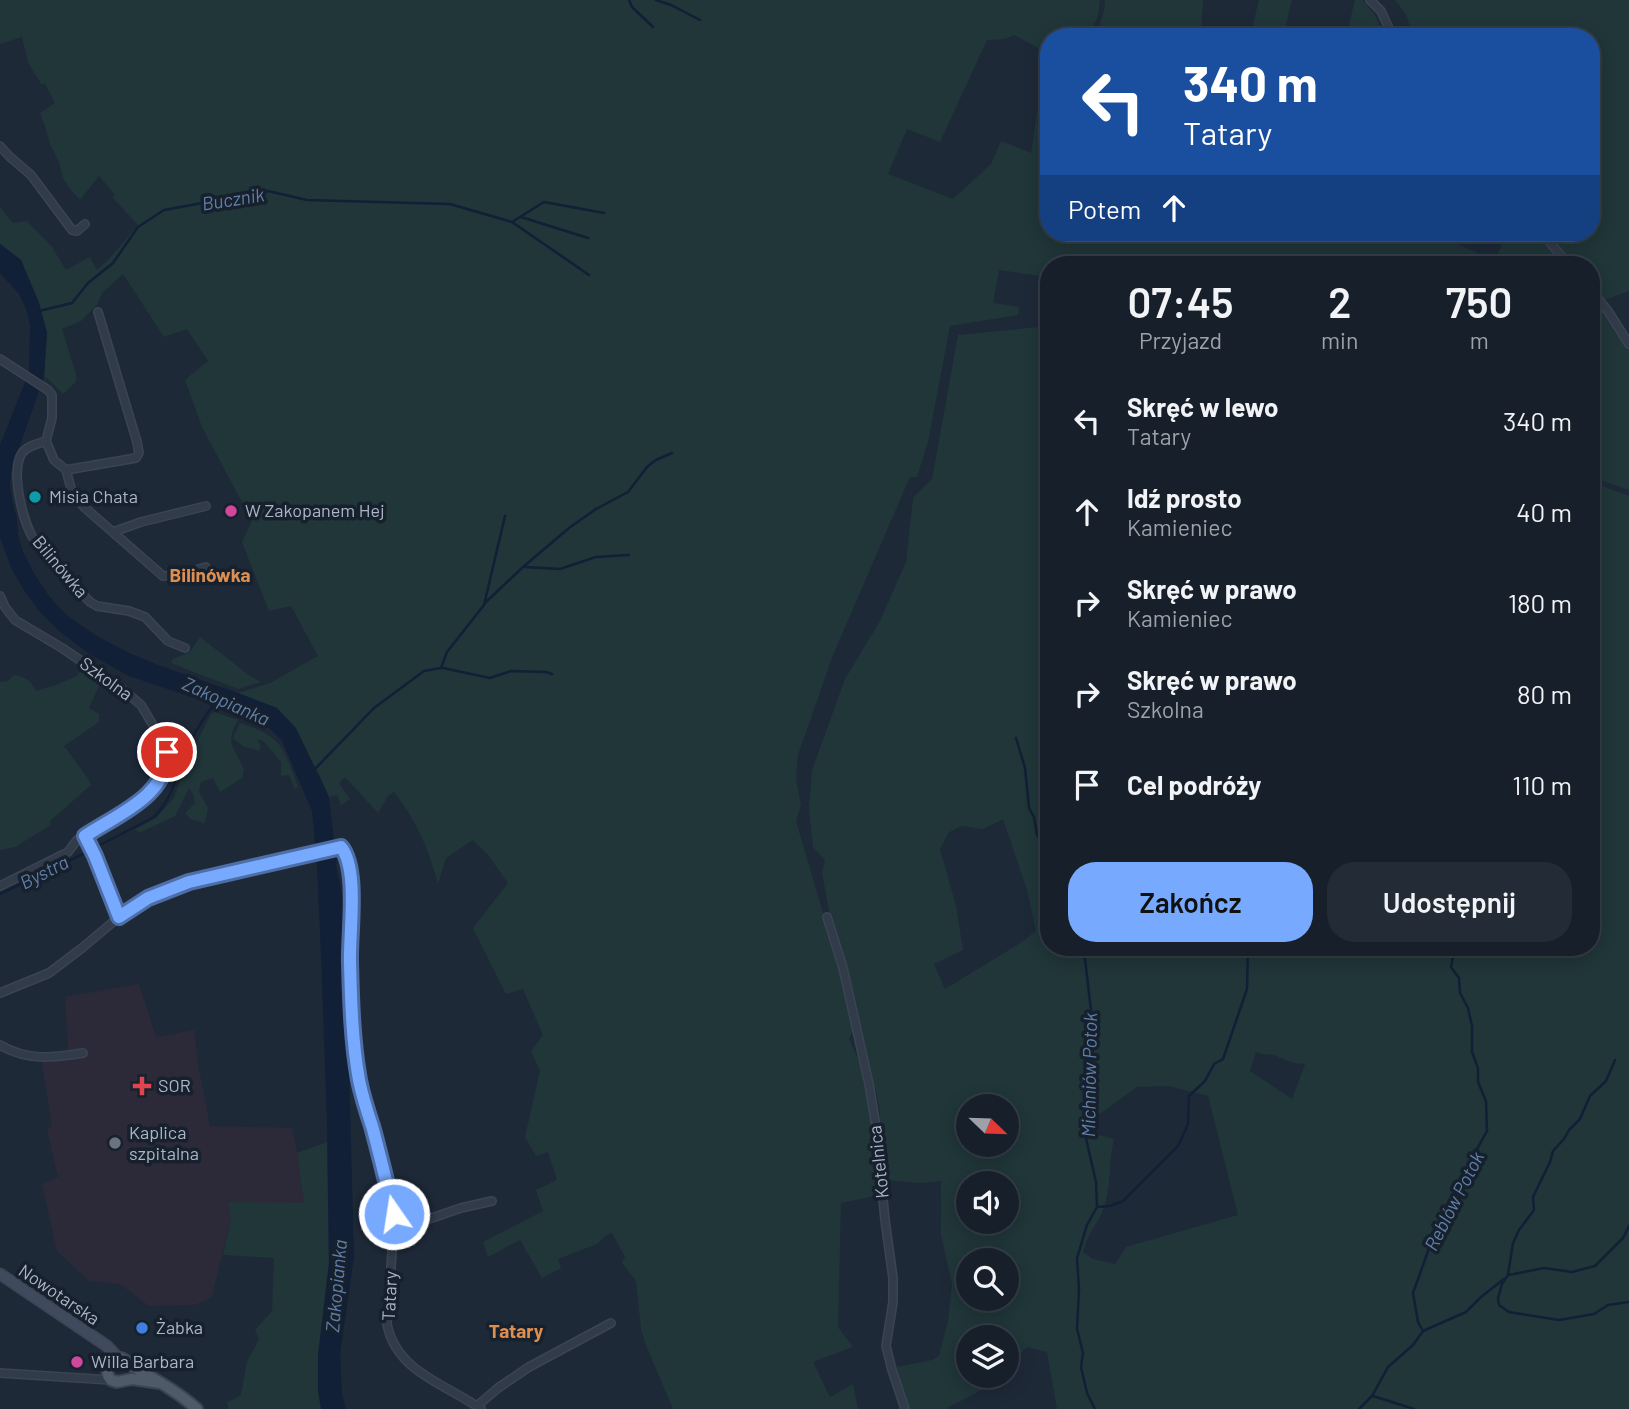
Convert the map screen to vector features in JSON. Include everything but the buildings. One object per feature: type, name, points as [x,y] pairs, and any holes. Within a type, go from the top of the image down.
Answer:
[{"type":"main road","name":"Nowotarska","points":[[0,1275],[107,1346],[115,1363]]},
{"type":"main road","points":[[115,1363],[131,1371],[126,1379]]},
{"type":"main road","points":[[115,1363],[108,1376],[111,1380],[120,1382],[126,1379],[141,1379],[160,1383]]},
{"type":"main road","points":[[115,1363],[151,1376],[197,1409]]},
{"type":"street","points":[[1370,0],[1381,11]]},
{"type":"street","points":[[1380,0],[1381,11],[1389,28]]},
{"type":"street","points":[[0,146],[31,175],[72,230],[77,231],[85,224]]},
{"type":"street","points":[[1550,242],[1561,256]]},
{"type":"street","points":[[1600,301],[1629,344]]},
{"type":"street","points":[[66,470],[136,458],[139,453],[99,312]]},
{"type":"street","points":[[0,359],[52,395],[52,418],[46,441],[54,460],[66,470],[72,492],[84,507],[163,576],[206,567]]},
{"type":"street","name":"Bilinówka","points":[[46,441],[24,450],[19,460],[17,481],[26,523],[34,540],[90,602],[145,617],[168,641],[185,648]]},
{"type":"street","points":[[113,532],[206,506]]},
{"type":"street","name":"Szkolna","points":[[0,596],[15,620],[62,648],[134,698],[147,713],[167,752],[167,763],[157,784],[139,802],[86,839],[77,840],[68,852],[0,886]]},
{"type":"street","points":[[86,839],[119,917]]},
{"type":"street","name":"Tatary","points":[[0,993],[49,973],[119,917],[148,898],[189,882],[341,847],[348,859],[351,880],[350,959],[359,1082],[394,1214],[387,1324],[392,1342],[406,1362],[479,1407],[498,1388],[529,1367],[611,1323]]},
{"type":"street","name":"Kotelnica","points":[[827,917],[843,968],[876,1126],[893,1278],[893,1302],[887,1346],[905,1409]]},
{"type":"street","points":[[0,1045],[13,1052],[34,1057],[83,1053]]},
{"type":"street","points":[[394,1231],[461,1208],[492,1201]]},
{"type":"street","points":[[81,1378],[93,1377],[115,1363]]},
{"type":"street","points":[[0,1373],[111,1380]]},
{"type":"shaded area","points":[[139,984],[156,1037],[194,1030],[210,1126],[292,1128],[297,1153],[304,1203],[231,1219],[212,1296],[193,1305],[149,1306],[120,1284],[89,1281],[57,1251],[42,1184],[58,1177],[47,1129],[52,1128],[42,1062],[69,1060],[65,997]]},
{"type":"green space","points":[[0,0],[1100,0],[1098,16],[1092,28],[1040,28],[1040,49],[1014,35],[1005,39],[987,40],[940,142],[907,129],[888,174],[953,199],[991,164],[1001,141],[1031,153],[1040,92],[1040,242],[1453,242],[1484,256],[1040,256],[1040,276],[999,270],[993,303],[1019,307],[1018,315],[950,326],[928,442],[917,477],[910,477],[833,655],[798,755],[796,779],[801,805],[796,821],[841,974],[853,1029],[849,1039],[861,1065],[871,1112],[880,1195],[841,1203],[838,1327],[853,1347],[813,1362],[830,1397],[853,1384],[858,1409],[673,1409],[641,1329],[636,1281],[622,1263],[625,1257],[612,1233],[597,1244],[558,1259],[561,1268],[542,1278],[520,1240],[488,1257],[483,1242],[543,1211],[536,1190],[557,1180],[548,1152],[536,1156],[525,1137],[540,1071],[531,1051],[543,1035],[523,989],[506,994],[473,928],[508,883],[488,855],[473,840],[446,858],[438,884],[421,835],[394,792],[388,796],[378,813],[345,777],[339,783],[350,799],[341,805],[337,795],[329,797],[319,774],[277,708],[238,693],[270,683],[318,656],[291,606],[269,611],[242,542],[252,521],[202,427],[185,380],[208,361],[187,329],[164,337],[123,274],[102,293],[97,305],[81,321],[62,329],[76,382],[63,394],[44,377],[47,333],[39,303],[21,260],[0,244],[0,207],[13,223],[27,221],[52,247],[66,270],[90,257],[97,270],[138,225],[113,198],[115,195],[99,176],[80,200],[63,178],[40,113],[55,103],[45,83],[41,84],[28,62],[22,37],[0,44]]},
{"type":"green space","points":[[1105,0],[1203,0],[1201,28],[1099,28]]},
{"type":"green space","points":[[1259,0],[1292,0],[1285,28],[1252,28]]},
{"type":"green space","points":[[1355,0],[1363,0],[1381,28],[1348,28]]},
{"type":"green space","points":[[1395,0],[1629,0],[1629,291],[1605,300],[1600,294],[1600,256],[1567,256],[1555,242],[1600,242],[1600,28],[1410,28]]},
{"type":"green space","points":[[1502,242],[1543,242],[1555,256],[1497,256]]},
{"type":"green space","points":[[1600,305],[1629,348],[1629,490],[1600,480]]},
{"type":"green space","points":[[1040,327],[1040,956],[1600,956],[1600,485],[1629,496],[1629,1409],[1057,1409],[1047,1352],[1027,1347],[1019,1355],[1019,1325],[956,1325],[956,1388],[986,1388],[945,1409],[909,1409],[896,1367],[932,1360],[939,1356],[948,1321],[952,1285],[941,1235],[941,1181],[920,1183],[886,1180],[879,1105],[845,963],[829,911],[822,873],[825,860],[813,847],[809,808],[812,770],[845,679],[880,621],[906,562],[913,498],[932,479],[958,335]],"holes":[[[1003,819],[1027,890],[1036,931],[945,989],[934,964],[963,950],[956,906],[940,849],[948,833],[961,826],[983,829]],[[1256,1052],[1305,1064],[1292,1099],[1250,1071]],[[1168,1086],[1208,1096],[1238,1215],[1126,1247],[1115,1264],[1093,1259],[1083,1252],[1106,1201],[1114,1139],[1095,1134],[1094,1118],[1137,1087]]]},
{"type":"green space","points":[[200,637],[261,682],[238,689],[173,664],[171,660],[190,652]]},
{"type":"green space","points":[[83,667],[102,679],[89,708],[99,714],[99,722],[64,746],[91,785],[50,821],[51,825],[15,847],[0,850],[0,682],[8,681],[14,675],[18,676],[28,680],[36,691],[77,676]]},
{"type":"green space","points":[[214,712],[238,720],[231,741],[244,770],[242,778],[220,792],[213,778],[201,782],[199,792],[208,808],[205,823],[190,819],[185,813],[195,803],[189,788],[175,816],[139,833],[136,829],[156,818],[174,798],[185,766]]},
{"type":"green space","points":[[240,723],[265,733],[280,745],[298,787],[295,789],[289,775],[281,776],[281,762],[263,741],[257,739],[261,746],[259,751],[243,746],[233,738]]},
{"type":"green space","points":[[327,1142],[329,1263],[318,1356],[321,1409],[229,1409],[227,1403],[241,1395],[247,1362],[259,1339],[255,1330],[272,1311],[274,1258],[223,1255],[231,1219],[228,1202],[304,1203],[297,1153]]},
{"type":"water","name":"Zakopianka","points":[[0,244],[21,260],[39,303],[47,333],[44,377],[11,473],[10,485],[22,549],[35,575],[65,614],[95,635],[158,665],[277,708],[296,728],[329,797],[345,924],[348,1028],[354,1257],[340,1354],[342,1393],[346,1409],[321,1409],[318,1390],[318,1356],[329,1263],[321,957],[312,811],[282,741],[269,728],[209,703],[129,676],[91,655],[59,631],[41,613],[12,570],[0,538],[0,445],[29,372],[30,326],[19,294],[0,273]]},
{"type":"waterway","points":[[629,0],[632,7],[653,27]]},
{"type":"waterway","points":[[656,0],[700,20]]},
{"type":"waterway","name":"Bucznik","points":[[39,311],[72,303],[88,283],[113,263],[138,227],[164,210],[268,191],[307,200],[450,204],[512,222],[589,275]]},
{"type":"waterway","points":[[512,222],[544,202],[604,213]]},
{"type":"waterway","points":[[521,217],[588,238]]},
{"type":"waterway","points":[[485,603],[569,528],[596,509],[628,492],[647,467],[672,453]]},
{"type":"waterway","points":[[315,769],[374,708],[424,671],[441,668],[447,652],[484,605],[505,516]]},
{"type":"waterway","points":[[525,567],[560,569],[596,557],[629,555]]},
{"type":"waterway","points":[[443,668],[490,678],[511,671],[552,674]]},
{"type":"waterway","name":"Bystra","points":[[0,894],[154,817],[167,800],[190,742],[214,704]]},
{"type":"waterway","points":[[1016,738],[1025,768],[1029,808],[1040,839]]},
{"type":"waterway","name":"Michniów Potok","points":[[1082,956],[1085,959],[1091,1010],[1086,1047],[1085,1134],[1096,1182],[1097,1207],[1087,1225],[1077,1258],[1077,1329],[1083,1353],[1081,1367],[1087,1393],[1095,1409]]},
{"type":"waterway","points":[[1097,1207],[1123,1201],[1178,1146],[1188,1124],[1189,1096],[1205,1081],[1214,1064],[1223,1059],[1247,989],[1248,956]]},
{"type":"waterway","name":"Reblów Potok","points":[[1423,1331],[1418,1322],[1413,1293],[1432,1240],[1459,1200],[1465,1180],[1475,1167],[1477,1149],[1487,1131],[1486,1101],[1478,1082],[1478,1068],[1472,1052],[1472,1026],[1468,1008],[1460,993],[1459,978],[1451,967],[1453,956]]},
{"type":"waterway","points":[[1615,1060],[1606,1081],[1590,1096],[1580,1119],[1553,1151],[1533,1197],[1534,1210],[1513,1243],[1508,1275],[1498,1298],[1499,1305],[1509,1312],[1559,1320],[1594,1314],[1608,1305],[1629,1302]]},
{"type":"waterway","points":[[1509,1275],[1544,1268],[1572,1272],[1595,1266],[1623,1238],[1629,1226]]},
{"type":"waterway","name":"Reblów Potok","points":[[1359,1409],[1372,1396],[1388,1367],[1413,1345],[1423,1331],[1466,1312],[1504,1279]]},
{"type":"waterway","points":[[1373,1396],[1414,1409]]},
{"type":"place","name":"Misia Chata","points":[[35,497]]},
{"type":"place","name":"W Zakopanem Hej","points":[[231,511]]},
{"type":"place","name":"SOR","points":[[142,1086]]},
{"type":"place","name":"Kaplica szpitalna","points":[[115,1143]]},
{"type":"place","name":"Żabka","points":[[142,1328]]},
{"type":"place","name":"Willa Barbara","points":[[77,1362]]},
{"type":"district","name":"Bilinówka","points":[[210,575]]},
{"type":"district","name":"Tatary","points":[[516,1331]]},
{"type":"route","points":[[167,752],[163,773],[149,793],[85,836],[119,917],[148,898],[189,882],[341,847],[348,859],[351,880],[353,1035],[359,1082],[394,1214]]}]
